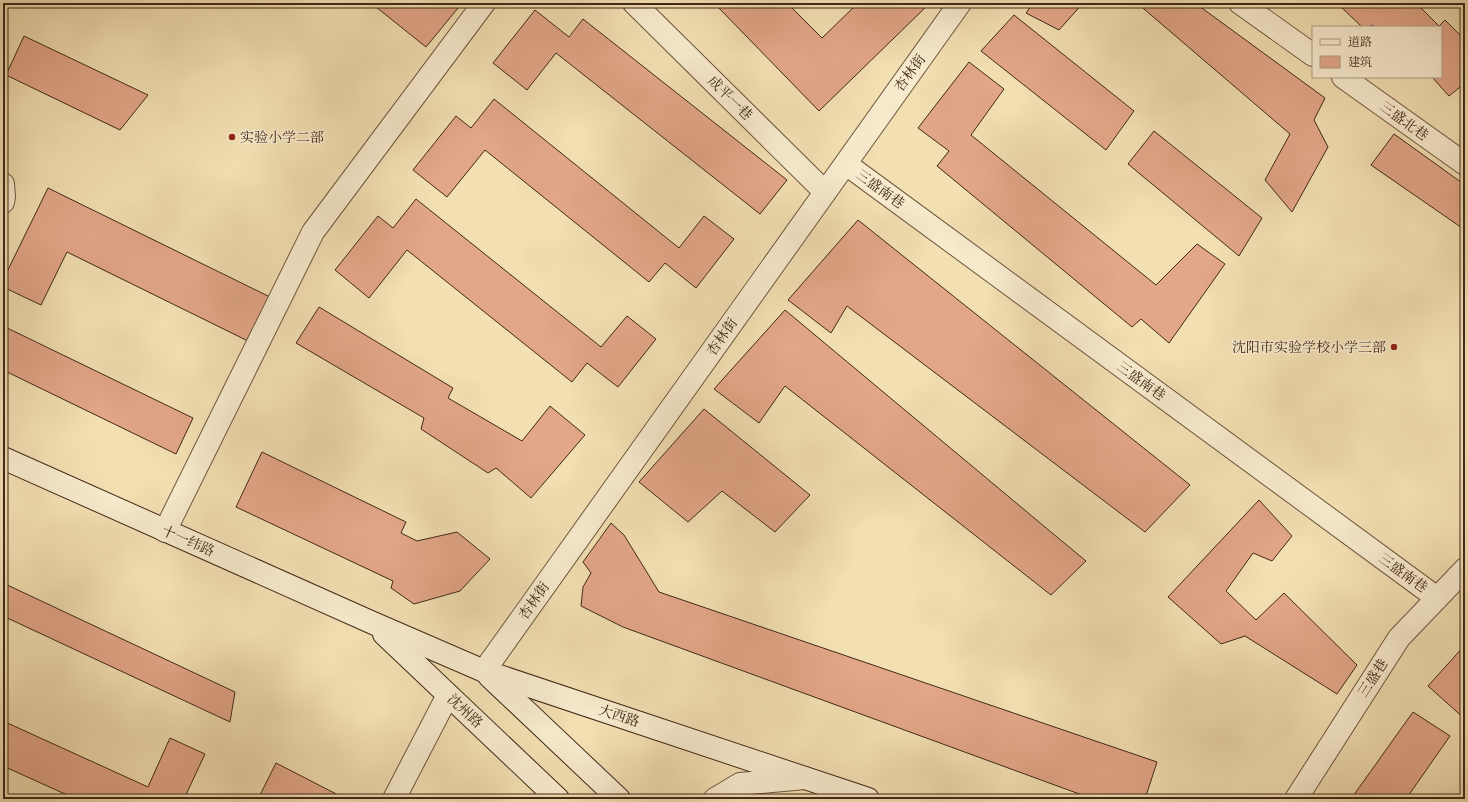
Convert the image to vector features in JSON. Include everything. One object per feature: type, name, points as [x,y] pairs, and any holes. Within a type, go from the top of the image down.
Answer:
[{"type":"street","points":[[165,531],[313,232],[484,3]]},
{"type":"street","name":"成平一巷","points":[[634,3],[825,192]]},
{"type":"street","name":"杏林街","points":[[484,671],[960,3]]},
{"type":"street","points":[[1240,3],[1312,54]]},
{"type":"street","name":"三盛北巷","points":[[1344,78],[1465,164]]},
{"type":"street","name":"三盛南巷","points":[[846,164],[1437,598]]},
{"type":"street","points":[[3,184],[3,202]]},
{"type":"street","name":"十一纬路","points":[[3,458],[373,623]]},
{"type":"street","name":"三盛巷","points":[[1296,799],[1399,638],[1465,569]]},
{"type":"street","name":"大西路","points":[[373,623],[484,671],[868,799]]},
{"type":"street","name":"沈州路","points":[[373,623],[558,799]]},
{"type":"street","points":[[484,671],[619,799]]},
{"type":"street","points":[[394,799],[448,695]]},
{"type":"street","points":[[715,799],[740,784],[805,778]]},
{"type":"building","points":[[371,3],[451,3],[458,8],[426,47]]},
{"type":"building","points":[[714,3],[787,3],[822,38],[858,3],[930,3],[819,111]]},
{"type":"building","points":[[1033,3],[1083,3],[1059,30],[1026,13]]},
{"type":"building","points":[[1137,3],[1195,3],[1325,98],[1314,120],[1328,147],[1292,212],[1265,180],[1290,134]]},
{"type":"building","points":[[1337,3],[1416,3],[1439,26],[1372,25],[1361,26]]},
{"type":"building","points":[[535,10],[569,37],[583,19],[787,180],[760,214],[556,53],[527,90],[493,63]]},
{"type":"building","points":[[1014,15],[1134,111],[1106,150],[981,51]]},
{"type":"building","points":[[1445,20],[1465,40],[1465,83],[1449,96],[1433,78],[1442,78],[1442,26],[1439,26]]},
{"type":"building","points":[[24,36],[148,95],[120,130],[6,75]]},
{"type":"building","points":[[969,62],[1004,89],[971,135],[1156,285],[1197,244],[1225,264],[1169,343],[1141,319],[1132,327],[937,166],[949,151],[918,128]]},
{"type":"building","points":[[494,99],[679,248],[704,216],[734,239],[696,288],[665,263],[649,282],[485,150],[447,197],[413,170],[456,116],[471,128]]},
{"type":"building","points":[[1154,131],[1262,218],[1239,256],[1128,164]]},
{"type":"building","points":[[1394,134],[1465,185],[1465,230],[1371,165]]},
{"type":"building","points":[[48,188],[270,297],[248,341],[67,252],[41,305],[3,287],[3,280]]},
{"type":"building","points":[[416,199],[601,347],[627,316],[656,339],[618,387],[587,363],[572,382],[407,250],[369,298],[335,270],[378,216],[393,228]]},
{"type":"building","points":[[858,220],[1190,485],[1145,532],[847,306],[831,333],[788,300]]},
{"type":"building","points":[[319,307],[453,388],[448,398],[522,441],[550,406],[585,435],[531,498],[496,468],[488,473],[421,429],[424,418],[296,343]]},
{"type":"building","points":[[785,310],[1086,561],[1051,595],[785,386],[759,423],[714,389]]},
{"type":"building","points":[[3,326],[193,418],[176,454],[3,370]]},
{"type":"building","points":[[704,409],[810,495],[775,532],[722,491],[688,522],[639,482]]},
{"type":"building","points":[[262,452],[406,522],[401,533],[417,541],[457,532],[490,559],[460,591],[414,604],[391,588],[393,581],[236,507]]},
{"type":"building","points":[[1259,500],[1292,536],[1272,561],[1253,553],[1226,591],[1256,620],[1284,593],[1357,665],[1337,694],[1245,636],[1221,644],[1168,597]]},
{"type":"building","points":[[611,523],[624,535],[659,592],[1157,762],[1145,799],[1093,799],[623,627],[581,606],[583,587],[591,573],[583,562]]},
{"type":"building","points":[[3,583],[235,692],[230,722],[3,616]]},
{"type":"building","points":[[1465,645],[1465,719],[1428,686]]},
{"type":"building","points":[[1413,712],[1450,736],[1406,799],[1351,799]]},
{"type":"building","points":[[3,721],[148,787],[170,738],[205,754],[184,799],[76,799],[3,766]]},
{"type":"building","points":[[276,763],[346,799],[258,799]]},
{"type":"place","name":"实验小学二部","points":[[232,137]]},
{"type":"place","name":"沈阳市实验学校小学三部","points":[[1394,347]]}]
